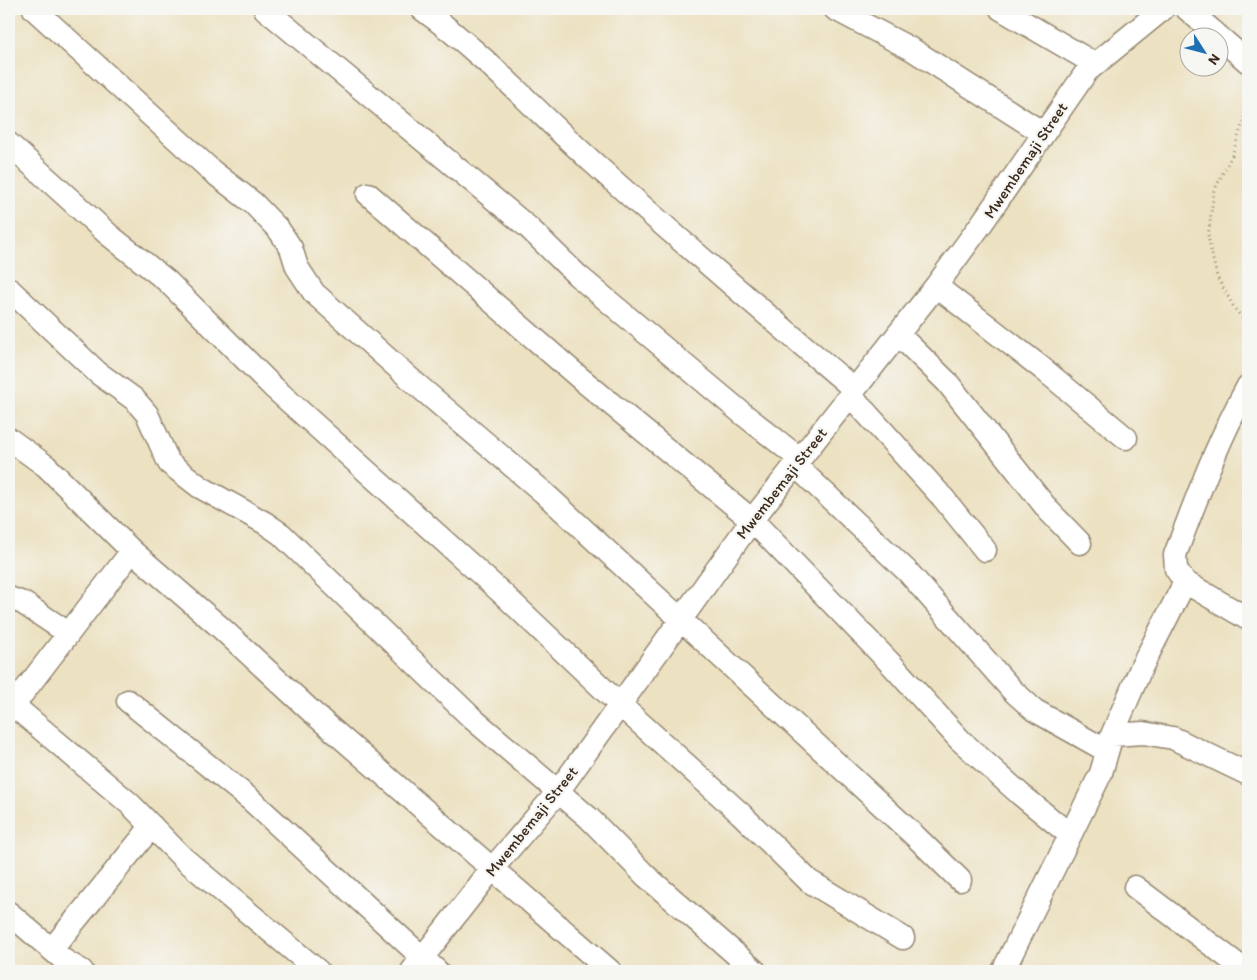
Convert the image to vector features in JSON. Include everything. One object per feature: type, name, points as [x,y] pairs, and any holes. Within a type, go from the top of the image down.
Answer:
[{"type":"street","points":[[34,9],[206,166],[253,203],[279,230],[291,248],[297,267],[314,292],[416,384],[543,492],[916,836],[960,880]]},
{"type":"street","points":[[266,9],[522,222],[577,275],[744,414],[798,462],[908,572],[1012,690],[1034,710],[1110,743],[1143,733],[1173,738],[1248,774]]},
{"type":"street","points":[[422,9],[442,23],[497,71],[546,120],[852,392],[985,550]]},
{"type":"street","points":[[834,9],[913,50],[1043,133]]},
{"type":"street","points":[[1001,9],[1095,64]]},
{"type":"street","points":[[1187,9],[1248,62]]},
{"type":"street","name":"Mwembemaji Street","points":[[424,967],[492,869],[557,793],[752,520],[936,286],[982,223],[1086,71],[1157,10]]},
{"type":"street","points":[[9,144],[109,235],[167,281],[273,387],[503,594],[619,704],[741,814],[809,880],[903,938]]},
{"type":"street","points":[[368,194],[581,378],[752,520],[894,666],[960,740],[1020,794],[1070,835]]},
{"type":"street","points":[[936,286],[1043,369],[1126,438]]},
{"type":"street","points":[[9,289],[98,373],[134,399],[147,414],[169,463],[200,487],[266,523],[281,534],[473,719],[557,793],[589,818],[646,876],[755,971]]},
{"type":"street","points":[[898,334],[948,382],[1049,511],[1080,544]]},
{"type":"street","points":[[1248,386],[1230,418],[1206,472],[1175,555],[1176,569],[1185,582],[1248,619]]},
{"type":"street","points":[[9,439],[46,466],[132,551],[610,971]]},
{"type":"street","points":[[132,551],[11,708],[130,804],[183,858],[318,971]]},
{"type":"street","points":[[1002,971],[1101,773],[1110,743],[1142,666],[1185,582]]},
{"type":"street","points":[[9,598],[23,603],[68,633]]},
{"type":"street","points":[[128,701],[251,800],[424,967]]},
{"type":"street","points":[[52,949],[152,826]]},
{"type":"street","points":[[1135,887],[1246,971]]},
{"type":"street","points":[[9,913],[82,971]]},
{"type":"path","points":[[1248,81],[1244,120],[1232,155],[1214,191],[1208,237],[1217,277],[1235,309],[1248,325]]}]
